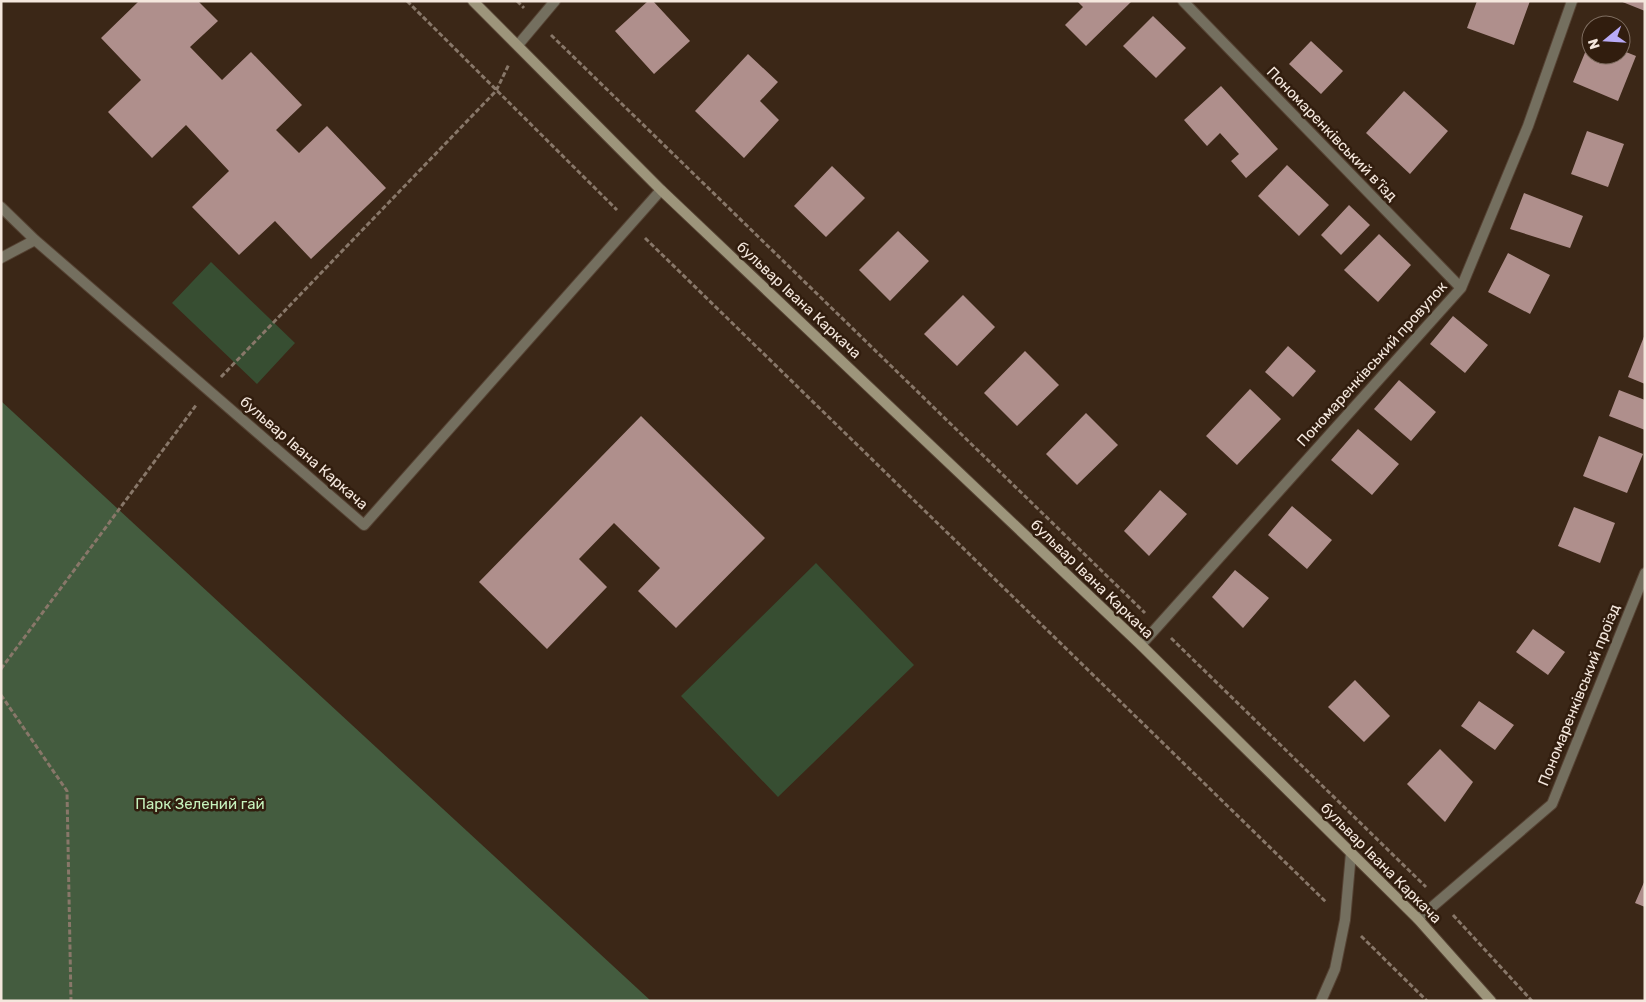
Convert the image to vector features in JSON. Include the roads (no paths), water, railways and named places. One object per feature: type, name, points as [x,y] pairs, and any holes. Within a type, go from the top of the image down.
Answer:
[{"type":"street","name":"бульвар Івана Каркача","points":[[473,1],[661,190],[1141,645],[1418,919],[1491,1001]]},
{"type":"street","points":[[518,45],[555,1]]},
{"type":"street","name":"Пономаренківський в’їзд","points":[[1183,1],[1461,288]]},
{"type":"street","name":"Пономаренківський провулок","points":[[1141,645],[1461,288],[1528,126],[1572,1]]},
{"type":"street","name":"бульвар Івана Каркача","points":[[1,207],[35,240],[364,525],[661,190]]},
{"type":"street","points":[[1,258],[35,240]]},
{"type":"street","name":"Пономаренківський проїзд","points":[[1418,919],[1552,804],[1645,573]]},
{"type":"street","points":[[1321,1001],[1335,969],[1345,920],[1351,853]]},
{"type":"park label","name":"Парк Зелений гай","points":[[200,804]]}]
